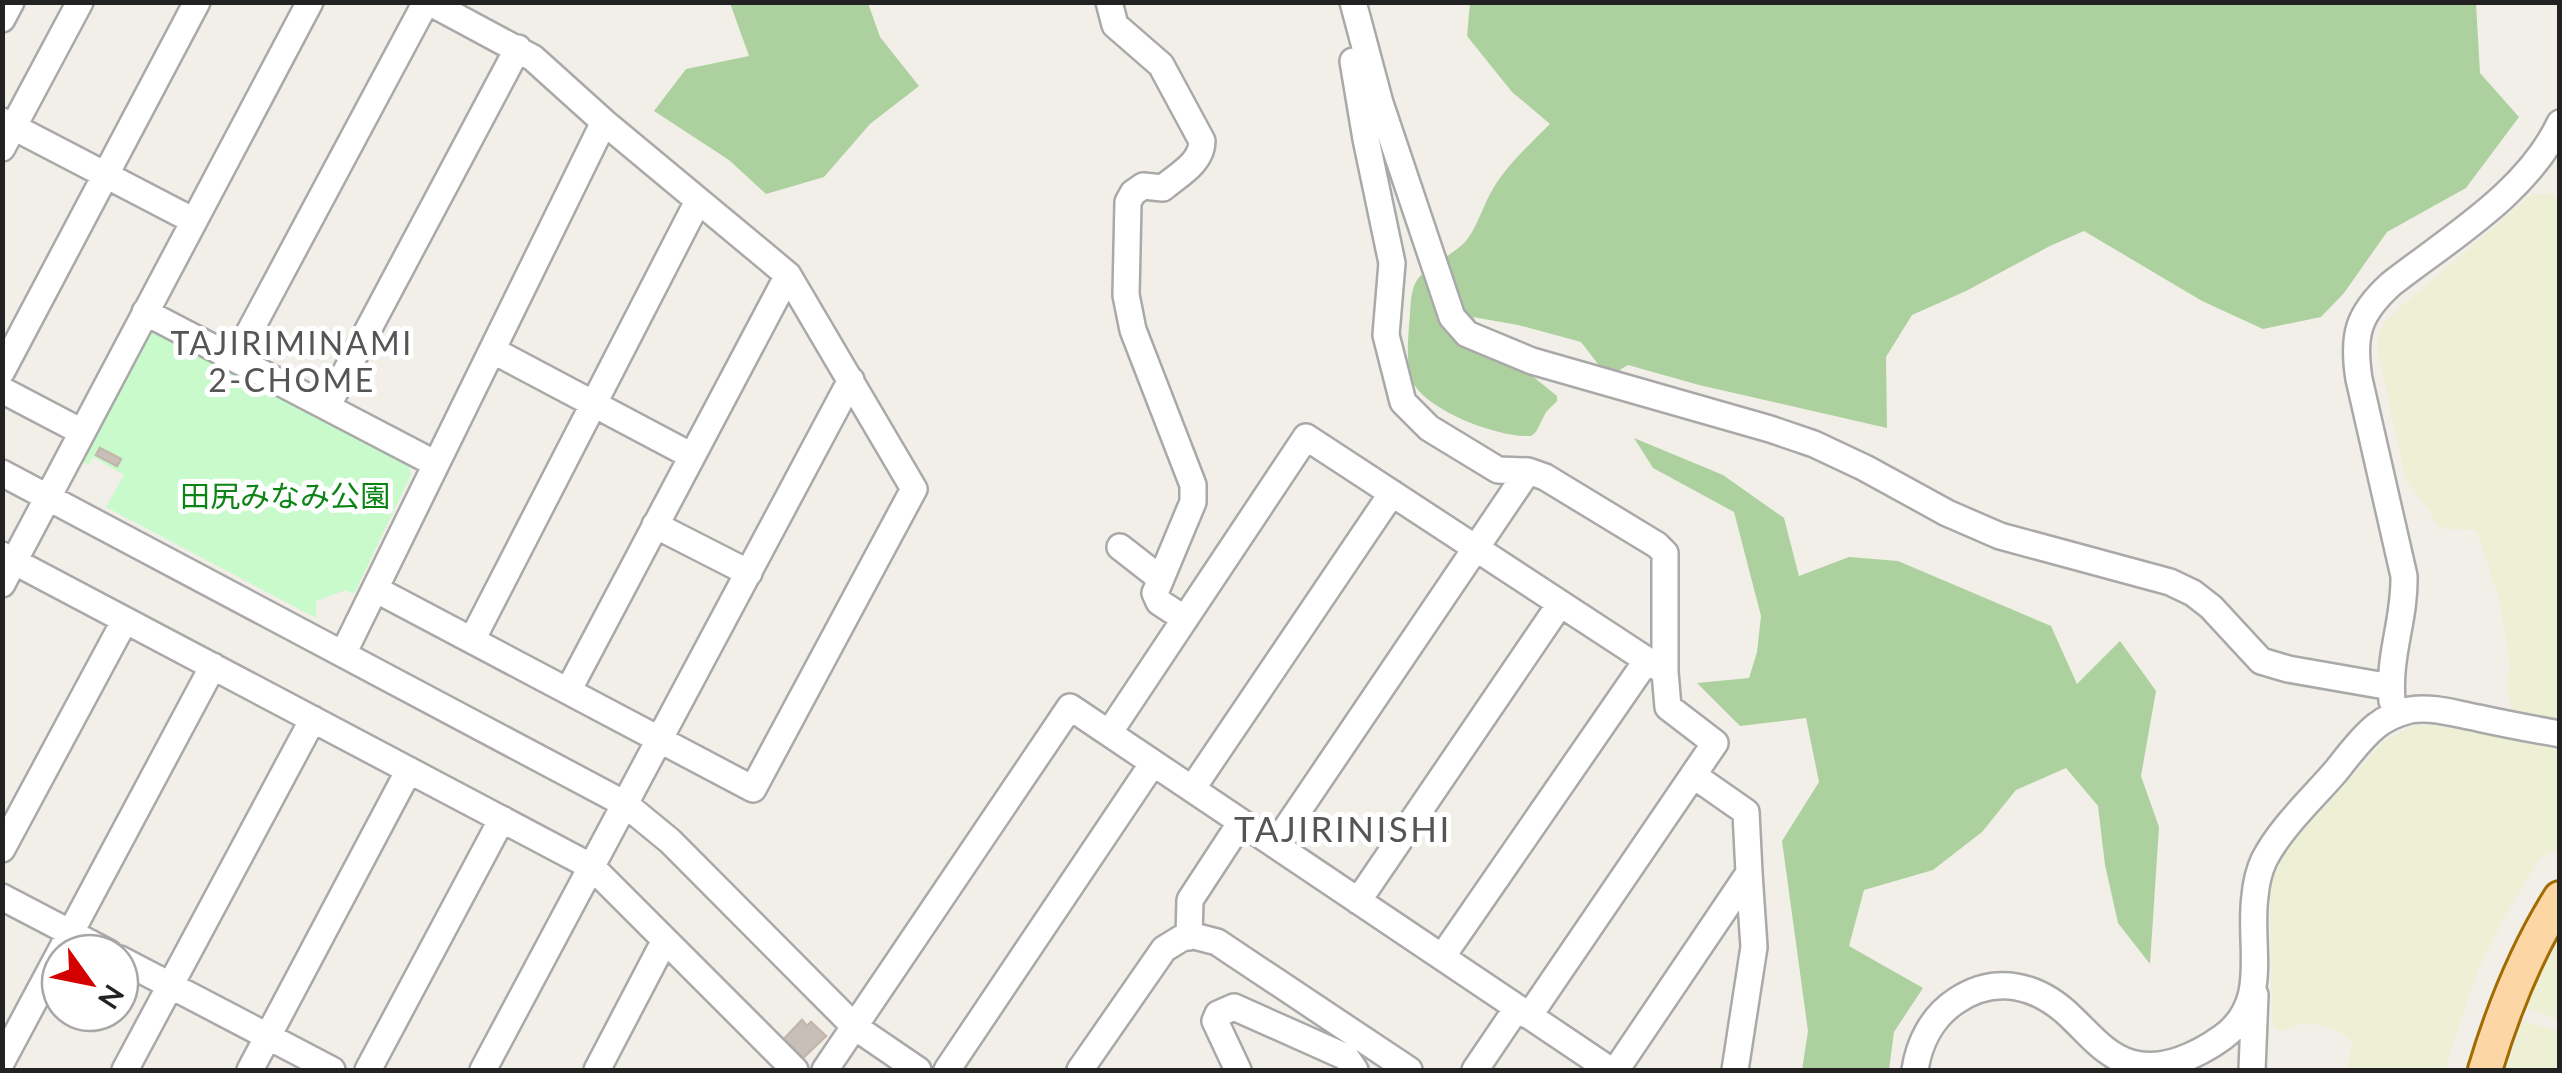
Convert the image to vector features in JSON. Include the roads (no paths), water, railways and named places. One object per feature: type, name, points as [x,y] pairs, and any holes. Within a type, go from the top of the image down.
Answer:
[{"type":"main road","points":[[2485,1070],[2521,968],[2560,898]]},
{"type":"street","points":[[2,20],[11,2]]},
{"type":"street","points":[[80,2],[6,132],[106,175],[194,220]]},
{"type":"street","points":[[2,371],[196,2]]},
{"type":"street","points":[[2,584],[8,557],[47,497],[310,2]]},
{"type":"street","points":[[235,358],[427,2],[533,58],[788,275],[914,489],[753,790],[376,589]]},
{"type":"street","points":[[1109,2],[1115,25],[1162,64],[1202,141],[1199,158],[1162,188],[1143,186],[1128,202],[1126,296],[1133,330],[1192,485],[1193,502],[1154,593],[1159,602],[1185,619]]},
{"type":"street","points":[[1339,2],[1388,234],[1392,263],[1386,334],[1403,402],[1429,428],[1498,470],[1544,477],[1665,553],[1656,666],[1668,707],[1715,744],[1523,1012],[1475,1070]]},
{"type":"street","points":[[1353,2],[1380,103],[1452,317],[1467,334],[1532,361],[1814,444],[2000,536],[2170,582],[2194,593],[2254,654],[2271,665],[2391,688]]},
{"type":"street","points":[[328,407],[518,48]]},
{"type":"street","points":[[343,654],[604,122]]},
{"type":"street","points":[[2394,716],[2390,670],[2404,600],[2404,576],[2359,379],[2355,349],[2358,328],[2378,296],[2513,188],[2547,166],[2560,124]]},
{"type":"street","points":[[472,640],[698,200]]},
{"type":"street","points":[[568,691],[788,275]]},
{"type":"street","points":[[145,312],[436,464]]},
{"type":"street","points":[[492,350],[692,456]]},
{"type":"street","points":[[483,1070],[851,380]]},
{"type":"street","points":[[2,390],[82,432]]},
{"type":"street","points":[[1110,733],[1306,436],[1656,666]]},
{"type":"street","points":[[1275,845],[1528,472]]},
{"type":"street","points":[[2,473],[625,804],[670,841],[855,1026],[918,1070]]},
{"type":"street","points":[[1192,788],[1392,493]]},
{"type":"street","points":[[656,525],[748,573]]},
{"type":"street","points":[[1120,547],[1161,579]]},
{"type":"street","points":[[8,557],[592,867],[786,1068]]},
{"type":"street","points":[[1358,900],[1560,604]]},
{"type":"street","points":[[2,849],[124,620]]},
{"type":"street","points":[[2,897],[71,933],[212,666]]},
{"type":"street","points":[[1442,957],[1656,666]]},
{"type":"street","points":[[825,1070],[1070,707],[1613,1070],[1749,873]]},
{"type":"street","points":[[2252,1070],[2254,909],[2256,884],[2264,860],[2372,729],[2408,711],[2434,710],[2560,734]]},
{"type":"street","points":[[126,1070],[313,719]]},
{"type":"street","points":[[947,1070],[1153,762]]},
{"type":"street","points":[[250,1070],[409,770]]},
{"type":"street","points":[[1693,776],[1746,812],[1754,948],[1735,1070]]},
{"type":"street","points":[[368,1070],[502,819]]},
{"type":"street","points":[[1189,937],[1190,900],[1241,822]]},
{"type":"street","points":[[1080,1070],[1159,955],[1169,945],[1189,937],[1217,942],[1409,1070]]},
{"type":"street","points":[[597,1070],[664,940]]},
{"type":"street","points":[[140,970],[332,1070]]},
{"type":"street","points":[[1915,1070],[1922,1043],[1940,1014],[1960,998],[1988,986],[2017,986],[2042,994],[2112,1054],[2130,1063],[2148,1065],[2179,1060],[2213,1044],[2231,1030],[2248,1008],[2255,980]]},
{"type":"street","points":[[2,1061],[40,991]]},
{"type":"street","points":[[1238,1070],[1214,1021],[1218,1014],[1234,1006],[1351,1059]]},
{"type":"district","name":"TAJIRIMINAMI 2-CHOME","points":[[292,362]]},
{"type":"district","name":"TAJIRINISHI","points":[[1343,830]]},
{"type":"park label","name":"田尻みなみ公園","points":[[285,497]]}]
